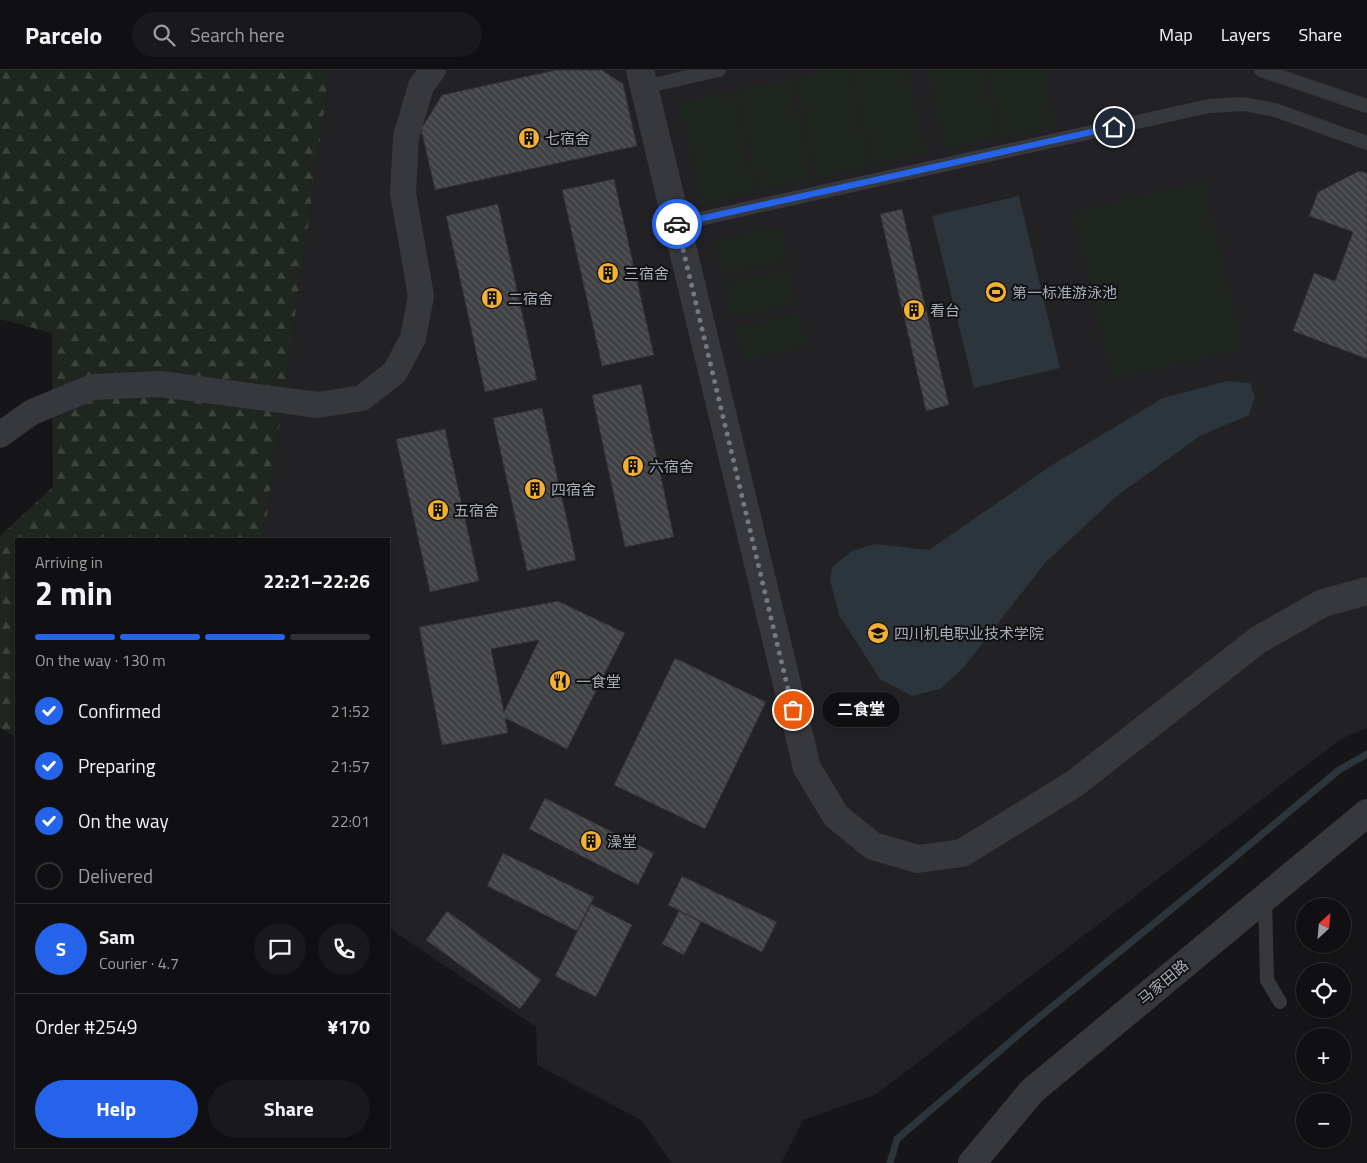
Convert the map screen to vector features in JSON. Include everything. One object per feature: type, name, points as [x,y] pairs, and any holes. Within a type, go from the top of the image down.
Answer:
[{"type":"street","points":[[0,435],[32,412],[93,387],[160,384],[318,405],[362,398],[395,372],[413,338],[421,296],[402,193],[406,137],[421,86],[433,70]]},
{"type":"street","points":[[642,78],[807,768],[836,816],[873,846],[918,858],[962,853],[1074,784],[1258,640],[1323,603],[1367,591]]},
{"type":"street","name":"马家田路","points":[[972,1163],[1032,1091],[1367,813]]},
{"type":"lane","points":[[642,78],[719,70]]},
{"type":"lane","points":[[1261,70],[1367,106]]},
{"type":"lane","points":[[677,224],[1209,106],[1244,104],[1275,110],[1367,143]]},
{"type":"lane","points":[[1265,898],[1267,980],[1280,1002]]},
{"type":"shaded area","name":"四川机电职业技术学院","points":[[330,70],[1367,70],[1367,728],[1341,739],[875,1095],[803,1120],[781,1163],[672,1163],[641,1120],[537,1065],[536,1027],[390,929],[390,538],[267,538],[265,528]]},
{"type":"shaded area","name":"第一标准游泳池","points":[[1019,196],[1060,368],[974,388],[932,216]]},
{"type":"shaded area","points":[[1227,381],[1250,383],[1255,397],[1249,415],[1200,436],[1118,495],[1045,563],[964,667],[940,689],[912,696],[880,679],[839,615],[830,580],[833,566],[852,551],[875,544],[929,550],[1052,465],[1163,398]]},
{"type":"green space","points":[[0,70],[330,70],[265,528],[267,538],[15,538],[15,736],[0,728],[0,536],[53,487],[52,333],[0,319]]},
{"type":"green space","points":[[830,70],[848,70],[870,166],[817,178],[795,78]]},
{"type":"green space","points":[[852,70],[907,70],[926,153],[874,165]]},
{"type":"green space","points":[[927,70],[983,70],[998,138],[945,149]]},
{"type":"green space","points":[[988,70],[1044,70],[1056,125],[1003,137]]},
{"type":"green space","points":[[790,79],[812,179],[759,191],[737,91]]},
{"type":"green space","points":[[733,92],[755,192],[702,203],[680,103]]},
{"type":"green space","points":[[1204,182],[1243,349],[1112,379],[1073,212]]},
{"type":"green space","points":[[779,226],[787,259],[723,275],[715,241]]},
{"type":"green space","points":[[789,269],[797,303],[733,318],[725,285]]},
{"type":"green space","points":[[799,313],[807,346],[743,361],[735,328]]},
{"type":"building","name":"七宿舍","points":[[556,70],[602,70],[623,84],[637,146],[435,190],[421,129],[442,95]]},
{"type":"building","points":[[1359,171],[1367,173],[1367,359],[1293,331],[1314,273],[1335,281],[1353,232],[1309,216],[1318,192]]},
{"type":"building","name":"三宿舍","points":[[614,179],[654,355],[602,366],[562,190]]},
{"type":"building","name":"二宿舍","points":[[498,204],[537,380],[485,392],[446,216]]},
{"type":"building","name":"看台","points":[[902,209],[949,405],[926,411],[880,214]]},
{"type":"building","name":"六宿舍","points":[[641,384],[674,537],[625,547],[592,395]]},
{"type":"building","name":"四宿舍","points":[[542,408],[576,560],[527,571],[493,418]]},
{"type":"building","name":"五宿舍","points":[[445,429],[479,581],[430,592],[396,439]]},
{"type":"building","name":"一食堂","points":[[558,601],[625,633],[567,749],[505,718],[508,733],[442,745],[419,627]],"holes":[[[539,640],[504,712],[491,649]]]},
{"type":"building","points":[[675,658],[766,702],[705,829],[614,785]]},
{"type":"building","name":"澡堂","points":[[545,798],[654,853],[638,885],[529,829]]},
{"type":"building","points":[[503,853],[594,897],[577,931],[487,886]]},
{"type":"building","points":[[682,876],[777,922],[762,952],[668,905]]},
{"type":"building","points":[[591,904],[632,925],[596,997],[555,976]]},
{"type":"building","points":[[447,911],[541,980],[520,1009],[426,940]]},
{"type":"building","points":[[679,911],[701,922],[684,955],[662,944]]},
{"type":"waterway","points":[[890,1163],[897,1139],[1031,1024],[1339,770],[1367,754]]},
{"type":"way so far","points":[[677,224],[793,710]]},
{"type":"place","name":"七宿舍","points":[[529,138]]},
{"type":"place","name":"三宿舍","points":[[608,273]]},
{"type":"place","name":"第一标准游泳池","points":[[996,292]]},
{"type":"place","name":"二宿舍","points":[[492,298]]},
{"type":"place","name":"看台","points":[[914,310]]},
{"type":"place","name":"六宿舍","points":[[633,466]]},
{"type":"place","name":"四宿舍","points":[[535,489]]},
{"type":"place","name":"五宿舍","points":[[438,510]]},
{"type":"place","name":"四川机电职业技术学院","points":[[878,633]]},
{"type":"place","name":"一食堂","points":[[560,681]]},
{"type":"place","name":"二食堂","points":[[793,710]]},
{"type":"place","name":"澡堂","points":[[591,841]]},
{"type":"route","points":[[677,224],[1114,127]]}]
